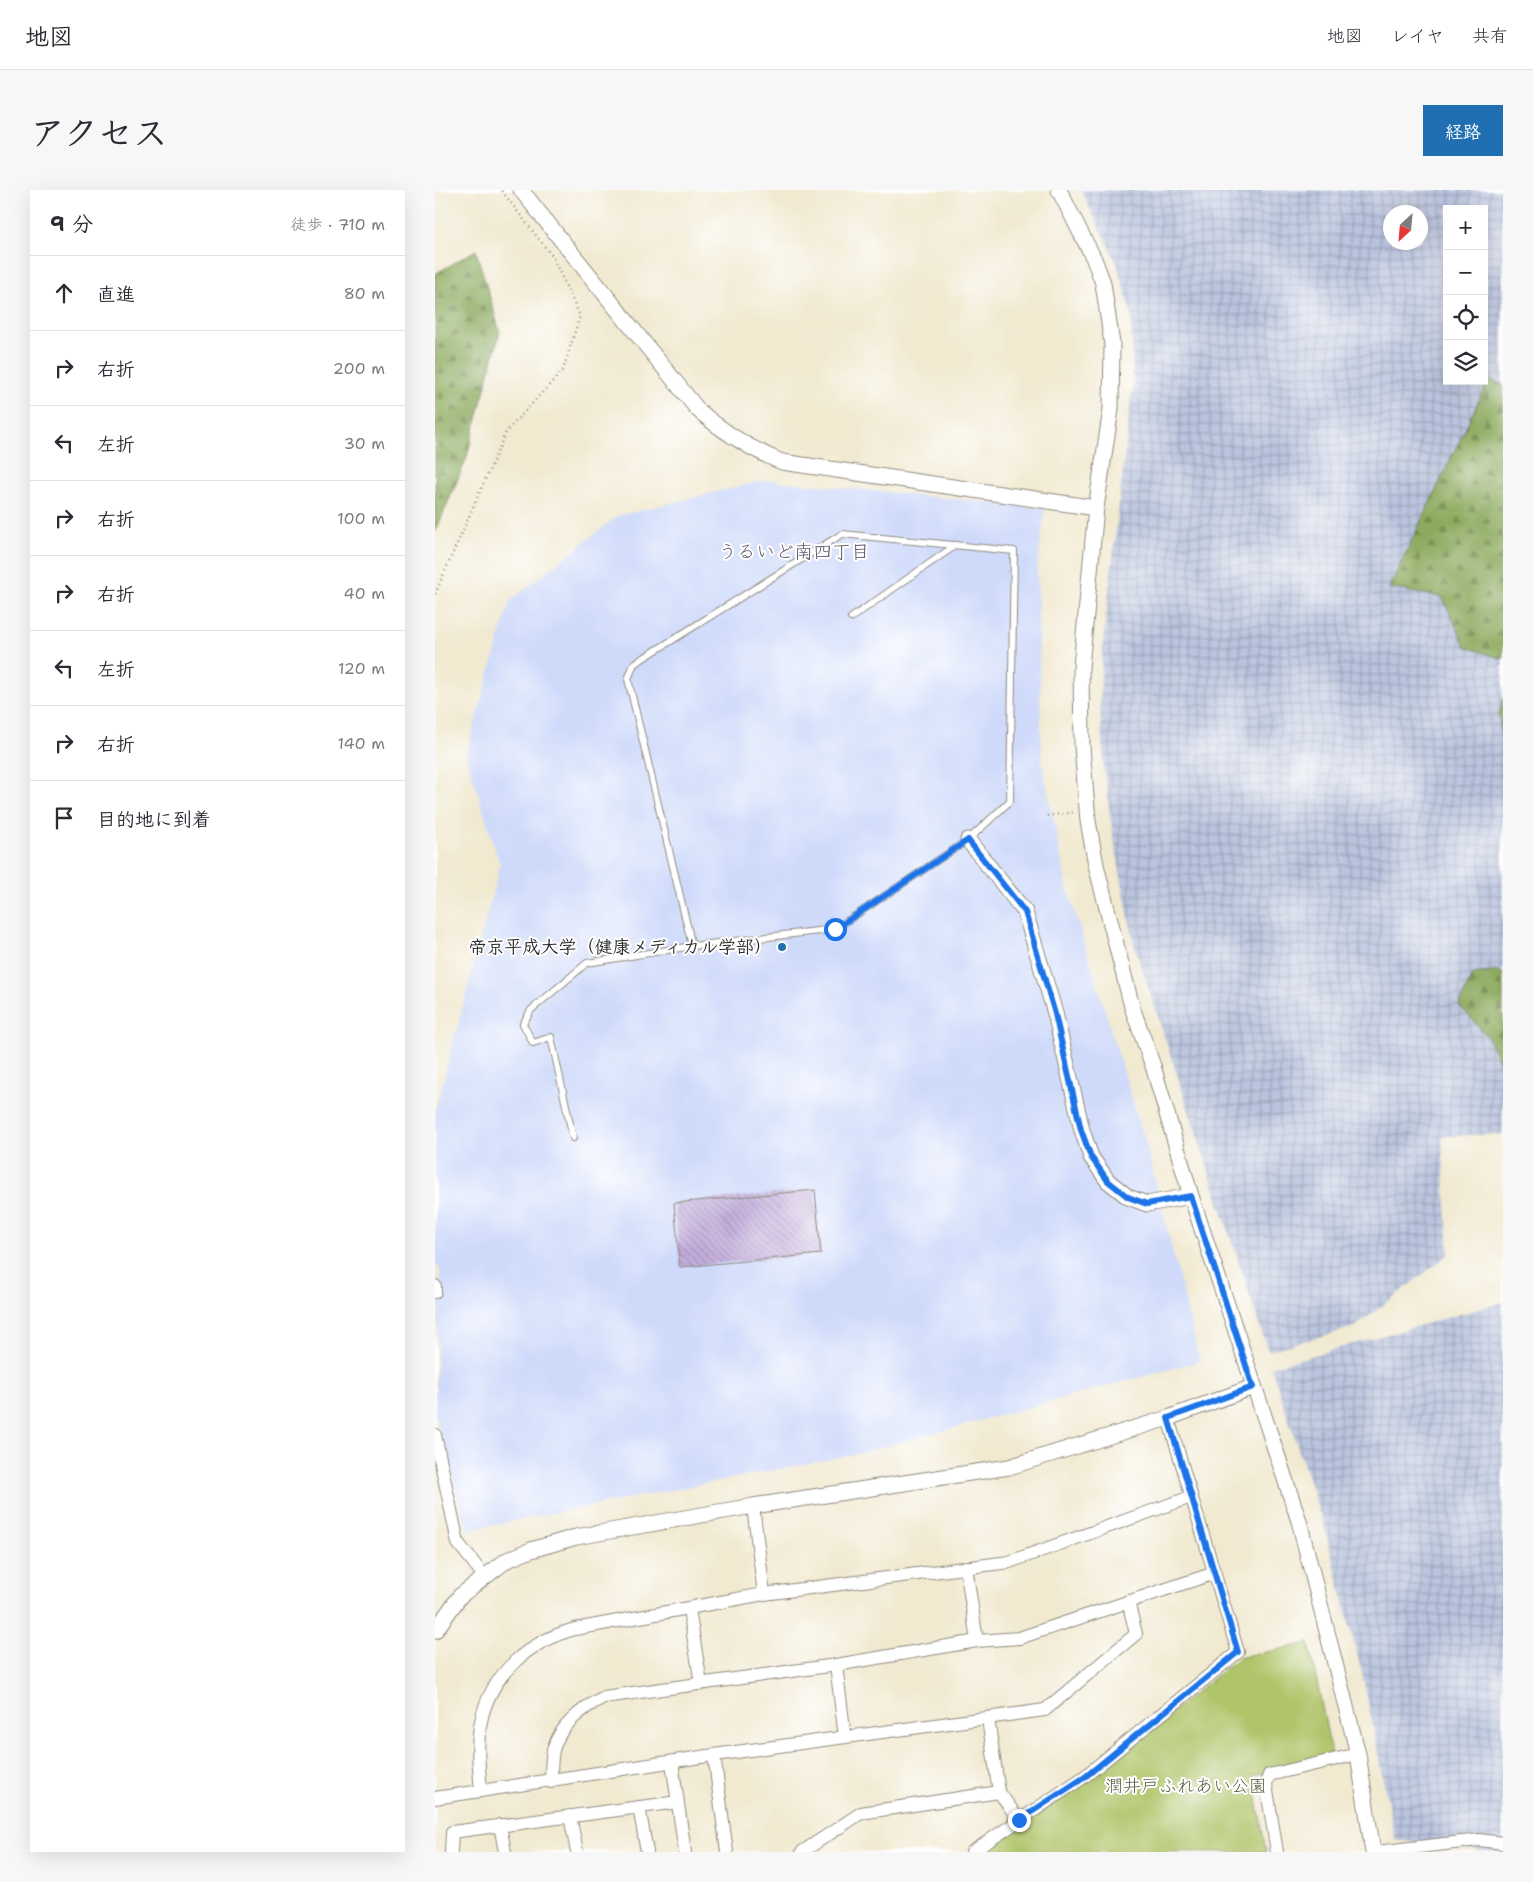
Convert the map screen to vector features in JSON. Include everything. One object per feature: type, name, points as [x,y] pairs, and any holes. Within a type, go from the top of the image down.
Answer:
[{"type":"street","points":[[521,190],[698,410],[720,429],[743,444],[782,462],[1096,508]]},
{"type":"street","points":[[1059,190],[1094,259],[1103,283],[1111,326],[1113,376],[1111,408],[1096,508],[1081,667],[1083,746],[1088,810],[1096,865],[1114,941],[1132,1007],[1153,1066],[1191,1196],[1299,1521],[1358,1754],[1374,1852],[1503,1843]]},
{"type":"street","points":[[968,840],[1025,912],[1055,1014],[1081,1130],[1091,1157],[1108,1181],[1128,1197],[1147,1204],[1191,1196]]},
{"type":"street","points":[[435,1286],[435,1292]]},
{"type":"street","points":[[435,1631],[459,1596],[507,1560],[531,1550],[576,1537],[753,1506],[1009,1467],[1168,1418],[1253,1387]]},
{"type":"street","points":[[972,1852],[1085,1777],[1238,1652],[1168,1418]]},
{"type":"street","points":[[435,1435],[458,1543],[484,1576]]},
{"type":"street","points":[[481,1791],[478,1754],[481,1721],[497,1682],[519,1657],[542,1640],[568,1630],[689,1610],[764,1594],[1009,1562],[1191,1497]]},
{"type":"street","points":[[753,1506],[764,1594]]},
{"type":"street","points":[[966,1567],[977,1641]]},
{"type":"street","points":[[551,1782],[553,1750],[558,1736],[586,1705],[604,1697],[836,1665],[977,1641],[1019,1638],[1215,1573]]},
{"type":"street","points":[[435,1798],[551,1782],[714,1755],[1045,1710],[1137,1634],[1128,1601]]},
{"type":"street","points":[[689,1610],[701,1684]]},
{"type":"street","points":[[836,1665],[845,1737]]},
{"type":"street","points":[[988,1719],[999,1792],[1019,1820]]},
{"type":"street","points":[[1277,1852],[1266,1784],[1269,1775],[1358,1754]]},
{"type":"street","points":[[714,1755],[727,1852]]},
{"type":"street","points":[[672,1762],[685,1852]]},
{"type":"street","points":[[802,1852],[861,1813],[999,1792]]},
{"type":"street","points":[[451,1852],[452,1832],[678,1802]]},
{"type":"street","points":[[639,1807],[647,1852]]},
{"type":"street","points":[[570,1816],[577,1852]]},
{"type":"street","points":[[500,1825],[505,1852]]},
{"type":"lane","points":[[573,1138],[551,1037],[533,1043],[523,1024],[531,1010],[587,963],[692,946],[835,929],[968,840],[1010,801],[1014,551],[841,534],[634,664],[628,679],[692,946]]},
{"type":"lane","points":[[851,618],[956,545]]},
{"type":"path","points":[[435,594],[505,432],[563,370],[580,316],[552,256],[501,190]]},
{"type":"path","points":[[1047,816],[1088,810]]},
{"type":"shaded area","points":[[1081,190],[1503,190],[1503,385],[1490,379],[1488,383],[1488,205],[1443,205],[1443,385],[1487,385],[1390,588],[1442,597],[1466,647],[1503,659],[1503,698],[1499,714],[1503,737],[1503,974],[1496,971],[1459,1005],[1487,1036],[1503,1069],[1503,1134],[1442,1136],[1449,1254],[1355,1327],[1268,1351],[1134,944],[1113,835],[1104,768],[1100,705],[1102,652],[1133,383],[1131,313],[1117,264]]},
{"type":"shaded area","name":"帝京平成大学（健康メディカル学部）","points":[[766,480],[1045,508],[1037,570],[1042,762],[1067,887],[1146,1144],[1200,1361],[857,1454],[467,1530],[435,1415],[440,1269],[435,1264],[435,1112],[500,865],[466,755],[510,601],[617,516]]},
{"type":"shaded area","points":[[1503,1302],[1503,1852],[1495,1852],[1395,1840],[1363,1677],[1325,1529],[1271,1367]]},
{"type":"green space","points":[[476,250],[500,332],[466,460],[435,533],[435,274]]},
{"type":"green space","points":[[1489,379],[1503,385],[1503,659],[1466,647],[1442,597],[1389,588],[1486,385],[1488,385]]},
{"type":"green space","points":[[1503,698],[1503,737],[1499,714]]},
{"type":"green space","points":[[1496,971],[1503,974],[1503,1069],[1487,1036],[1459,1005],[1473,974]]},
{"type":"green space","name":"潤井戸ふれあい公園","points":[[1309,1643],[1333,1760],[1253,1776],[1266,1852],[984,1852],[1088,1781],[1238,1658]]},
{"type":"building","points":[[815,1190],[821,1254],[680,1267],[674,1203]]},
{"type":"place","name":"帝京平成大学（健康メディカル学部）","points":[[782,947]]},
{"type":"district","name":"うるいど南四丁目","points":[[794,551]]},
{"type":"route","points":[[835,929],[968,840],[1025,912],[1055,1014],[1081,1130],[1091,1157],[1108,1181],[1128,1197],[1147,1204],[1191,1196],[1253,1387],[1168,1418],[1238,1652],[1085,1777],[1019,1820]]}]
